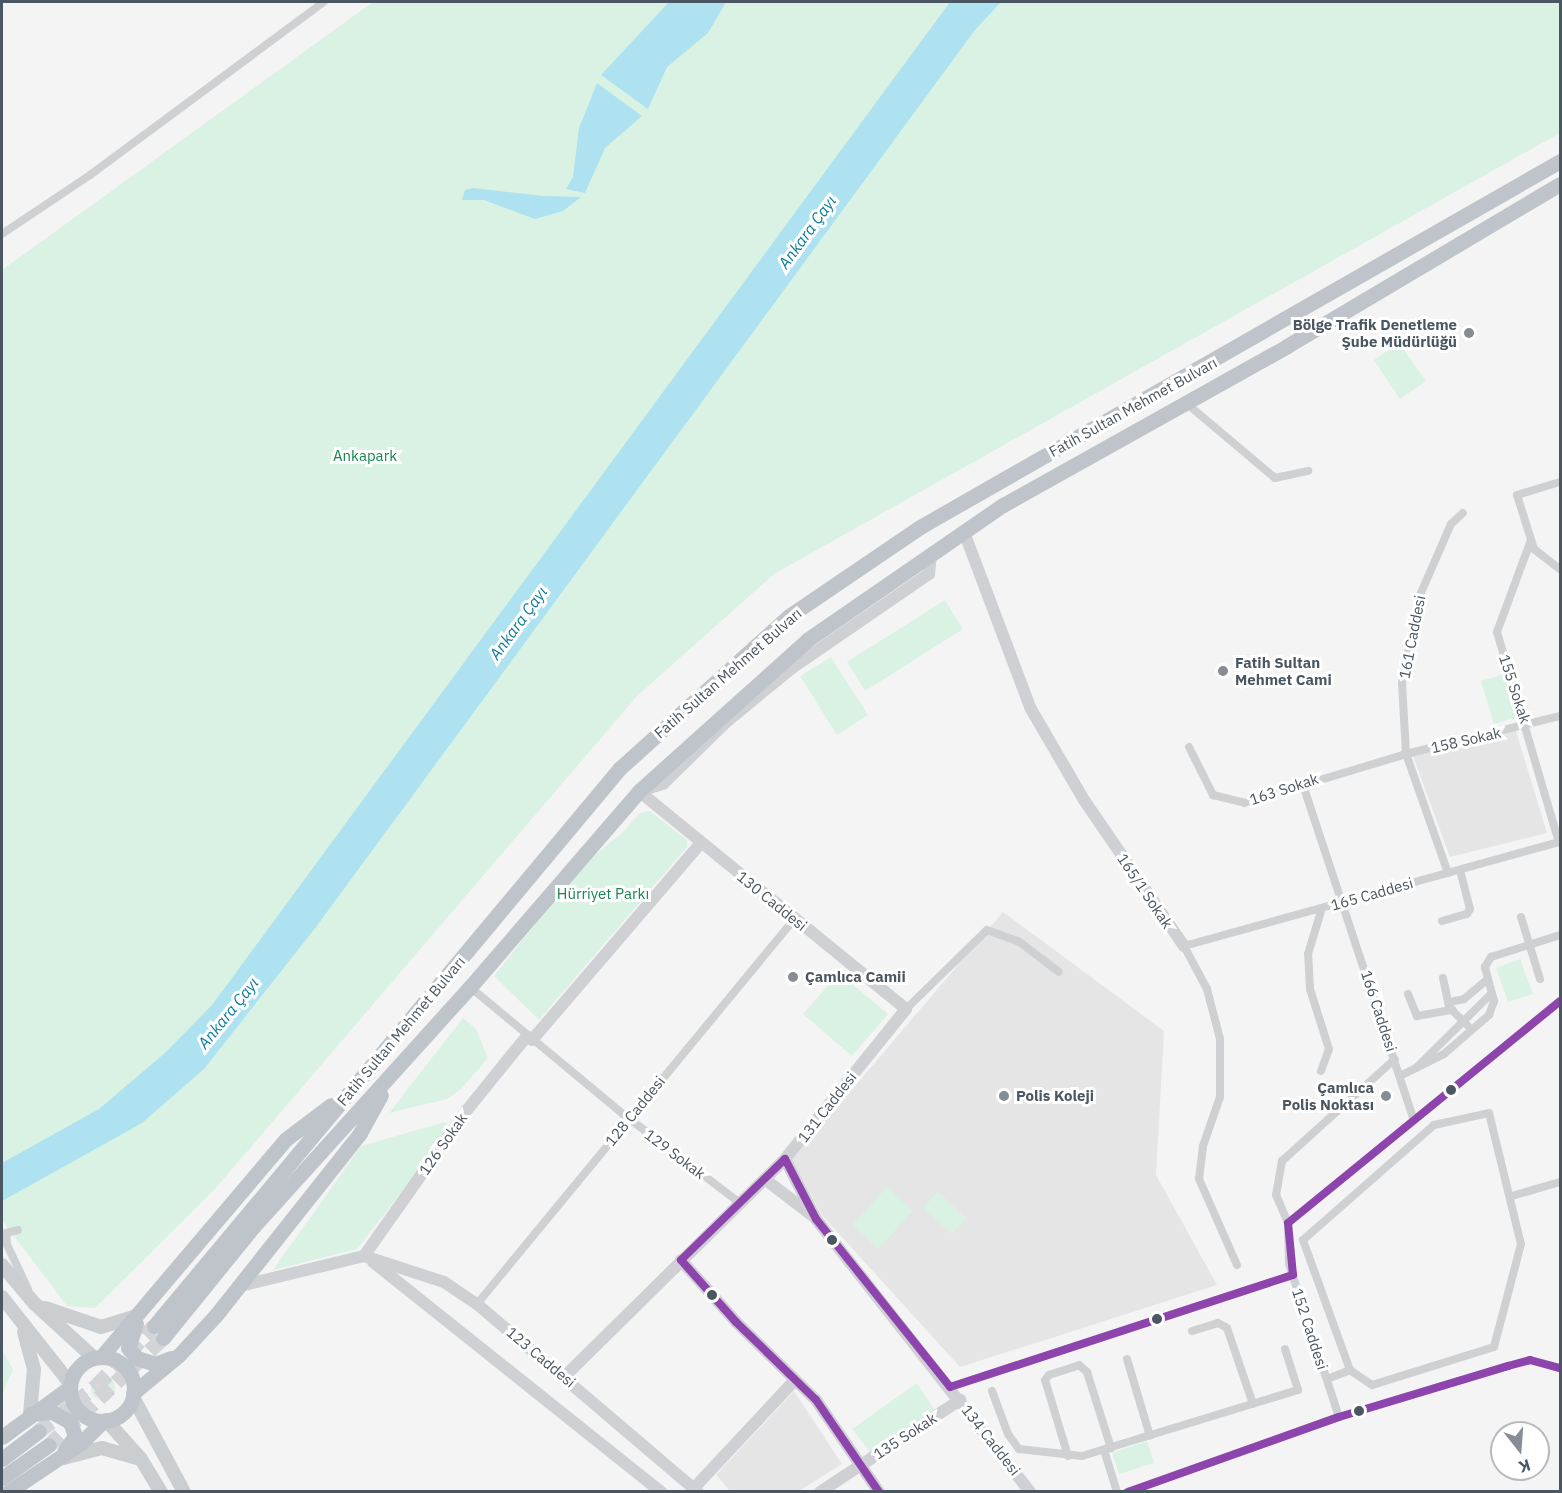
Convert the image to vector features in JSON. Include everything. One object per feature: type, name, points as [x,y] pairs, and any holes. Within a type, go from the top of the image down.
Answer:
[{"type":"highway","name":"Fatih Sultan Mehmet Bulvarı","points":[[1560,161],[920,527],[789,616],[619,769],[355,1087],[240,1219],[159,1332],[470,987],[639,791],[807,640],[1003,505],[1186,403],[1560,185]]},
{"type":"highway","points":[[8,1491],[26,1487],[104,1421],[122,1414],[133,1395],[179,1355],[240,1286],[360,1133],[395,1070]]},
{"type":"highway","points":[[2,1437],[70,1385],[81,1365],[97,1358],[142,1313],[286,1139],[355,1087]]},
{"type":"highway","points":[[142,1313],[129,1336],[128,1348],[137,1358],[155,1364],[179,1355]]},
{"type":"highway","points":[[97,1358],[111,1358],[127,1369],[133,1395]]},
{"type":"highway","points":[[70,1385],[77,1410],[104,1421]]},
{"type":"highway","points":[[30,1414],[52,1412],[70,1422],[75,1436],[59,1459]]},
{"type":"highway","points":[[2,1458],[39,1431]]},
{"type":"highway","points":[[2,1478],[49,1445]]},
{"type":"main road","points":[[2,1265],[35,1304],[97,1358]]},
{"type":"main road","points":[[2,1297],[70,1385]]},
{"type":"main road","points":[[35,1304],[101,1327],[116,1326],[142,1313]]},
{"type":"main road","points":[[18,1319],[34,1369],[30,1414]]},
{"type":"main road","points":[[133,1395],[184,1491]]},
{"type":"main road","points":[[104,1421],[141,1459],[161,1491]]},
{"type":"main road","points":[[59,1459],[102,1448],[141,1459]]},
{"type":"street","points":[[2,234],[90,176],[324,2]]},
{"type":"street","points":[[1186,403],[1275,478],[1308,471]]},
{"type":"street","points":[[1560,482],[1516,495],[1534,549],[1560,569]]},
{"type":"street","name":"161 Caddesi","points":[[1448,873],[1406,754],[1402,683],[1419,595],[1451,524],[1462,513]]},
{"type":"street","name":"165/1 Sokak","points":[[964,532],[1031,709],[1084,800],[1184,946],[1207,989],[1220,1039],[1220,1097],[1203,1146],[1199,1179],[1237,1265]]},
{"type":"street","name":"155 Sokak","points":[[1531,540],[1497,632],[1560,842]]},
{"type":"street","name":"158 Sokak","points":[[1406,754],[1527,726],[1560,716]]},
{"type":"street","name":"163 Sokak","points":[[1189,747],[1213,795],[1244,803],[1302,782],[1406,754]]},
{"type":"street","name":"166 Caddesi","points":[[1302,782],[1414,1120]]},
{"type":"street","name":"130 Caddesi","points":[[639,791],[906,1010]]},
{"type":"street","name":"165 Caddesi","points":[[1184,946],[1560,842]]},
{"type":"street","name":"126 Sokak","points":[[364,1256],[467,1110],[701,843]]},
{"type":"street","points":[[1442,921],[1467,914],[1470,909],[1460,870]]},
{"type":"street","points":[[1321,1071],[1329,1049],[1311,989],[1308,954],[1322,908]]},
{"type":"street","points":[[1521,917],[1540,979]]},
{"type":"street","name":"128 Caddesi","points":[[477,1304],[794,919]]},
{"type":"street","points":[[906,1010],[987,930],[1018,941],[1059,972]]},
{"type":"street","points":[[1401,1076],[1444,1054],[1472,1031],[1491,1011],[1492,993],[1485,967],[1491,957],[1560,935]]},
{"type":"street","points":[[1443,978],[1449,1006],[1472,1031]]},
{"type":"street","points":[[1407,994],[1420,1017],[1464,999],[1488,979]]},
{"type":"street","name":"129 Sokak","points":[[470,987],[628,1118],[741,1204]]},
{"type":"street","points":[[1417,1067],[1465,1023],[1492,993]]},
{"type":"street","points":[[1288,1222],[1560,1001]]},
{"type":"street","name":"131 Caddesi","points":[[564,1377],[785,1160],[906,1010]]},
{"type":"street","name":"152 Caddesi","points":[[1339,1417],[1293,1275],[1288,1222],[1276,1195],[1282,1161],[1395,1059]]},
{"type":"street","points":[[1489,1113],[1512,1196],[1521,1244],[1494,1347],[1372,1385],[1350,1370],[1303,1240],[1434,1125],[1489,1113]]},
{"type":"street","name":"134 Caddesi","points":[[785,1160],[816,1219],[1030,1491]]},
{"type":"street","name":"134 Caddesi","points":[[765,1180],[816,1219]]},
{"type":"street","points":[[1512,1196],[1560,1182]]},
{"type":"street","points":[[8,1246],[6,1233],[18,1230]]},
{"type":"street","points":[[2,1234],[35,1304]]},
{"type":"street","points":[[240,1286],[364,1256]]},
{"type":"street","name":"123 Caddesi","points":[[364,1256],[444,1282],[477,1304],[696,1490]]},
{"type":"street","name":"123 Caddesi","points":[[364,1256],[661,1491]]},
{"type":"street","points":[[681,1260],[736,1322],[816,1400],[879,1491]]},
{"type":"street","points":[[950,1387],[1293,1275]]},
{"type":"street","points":[[1192,1331],[1218,1323],[1227,1328],[1252,1404]]},
{"type":"street","points":[[992,1391],[1008,1434],[1018,1449],[1068,1456],[1108,1449],[1298,1390],[1285,1349]]},
{"type":"street","points":[[1126,1359],[1150,1436]]},
{"type":"street","points":[[1126,1491],[1339,1417],[1530,1360],[1560,1368]]},
{"type":"street","points":[[1068,1456],[1045,1380],[1049,1375],[1079,1365],[1086,1369],[1117,1491]]},
{"type":"street","points":[[1327,1380],[1350,1370]]},
{"type":"street","points":[[696,1490],[795,1380]]},
{"type":"street","name":"135 Sokak","points":[[820,1491],[960,1400]]},
{"type":"shaded area","points":[[1515,728],[1547,833],[1450,857],[1413,756]]},
{"type":"shaded area","name":"Polis Koleji","points":[[1003,912],[1164,1031],[1156,1175],[1217,1285],[960,1367],[821,1214],[792,1160]]},
{"type":"shaded area","points":[[794,1391],[842,1464],[799,1491],[730,1491],[716,1475]]},
{"type":"green space","name":"Ankapark","points":[[373,2],[1560,2],[1560,133],[774,574],[637,696],[215,1189],[95,1308],[67,1306],[2,1220],[2,270]]},
{"type":"green space","points":[[1399,343],[1426,381],[1400,399],[1374,360]]},
{"type":"green space","points":[[945,600],[963,629],[865,691],[847,662]]},
{"type":"green space","points":[[831,657],[868,715],[837,735],[800,676]]},
{"type":"green space","points":[[1504,674],[1518,717],[1494,724],[1481,681]]},
{"type":"green space","name":"Hürriyet Parkı","points":[[650,811],[687,840],[687,847],[539,1020],[494,976],[583,864],[621,834],[640,813]]},
{"type":"green space","points":[[1520,959],[1533,994],[1508,1002],[1496,968]]},
{"type":"green space","points":[[839,973],[888,1014],[852,1056],[803,1014]]},
{"type":"green space","points":[[463,1018],[476,1029],[488,1058],[461,1089],[447,1099],[389,1113]]},
{"type":"green space","points":[[445,1122],[451,1129],[357,1249],[273,1270],[361,1146]]},
{"type":"green space","points":[[887,1187],[913,1211],[878,1249],[852,1225]]},
{"type":"green space","points":[[938,1192],[966,1218],[952,1234],[923,1208]]},
{"type":"green space","points":[[2,1349],[13,1370],[2,1394]]},
{"type":"green space","points":[[103,1376],[108,1377],[114,1383],[114,1393],[108,1399],[103,1400],[98,1399],[92,1393],[91,1388],[92,1383],[98,1377]]},
{"type":"green space","points":[[917,1383],[935,1410],[874,1457],[852,1429]]},
{"type":"green space","points":[[1147,1441],[1154,1463],[1119,1474],[1112,1453]]},
{"type":"water","points":[[669,2],[726,2],[708,33],[667,67],[648,109],[601,75]]},
{"type":"water","name":"Ankara Çayı","points":[[950,2],[1001,2],[975,30],[316,927],[204,1069],[142,1123],[2,1201],[2,1163],[99,1109],[165,1053],[212,1005]]},
{"type":"water","points":[[597,83],[642,116],[605,148],[585,193],[566,189],[573,177],[579,128]]},
{"type":"water","points":[[473,188],[544,196],[581,197],[563,211],[535,219],[484,200],[462,200],[465,190]]},
{"type":"tunnel","points":[[39,1431],[97,1385],[154,1326]]},
{"type":"tunnel","points":[[49,1445],[163,1338]]},
{"type":"transit line","points":[[879,1492],[816,1400],[736,1322],[681,1260],[785,1159],[816,1219],[950,1387],[1293,1275],[1288,1223],[1560,1001]]},
{"type":"transit line","points":[[1128,1492],[1339,1417],[1508,1366],[1530,1360],[1560,1368]]},
{"type":"place","name":"Bölge Trafik Denetleme Şube Müdürlüğü","points":[[1469,333]]},
{"type":"place","name":"Fatih Sultan Mehmet Cami","points":[[1223,671]]},
{"type":"place","name":"Çamlıca Camii","points":[[793,977]]},
{"type":"place","name":"Polis Koleji","points":[[1004,1096]]},
{"type":"place","name":"Çamlıca Polis Noktası","points":[[1386,1096]]}]
